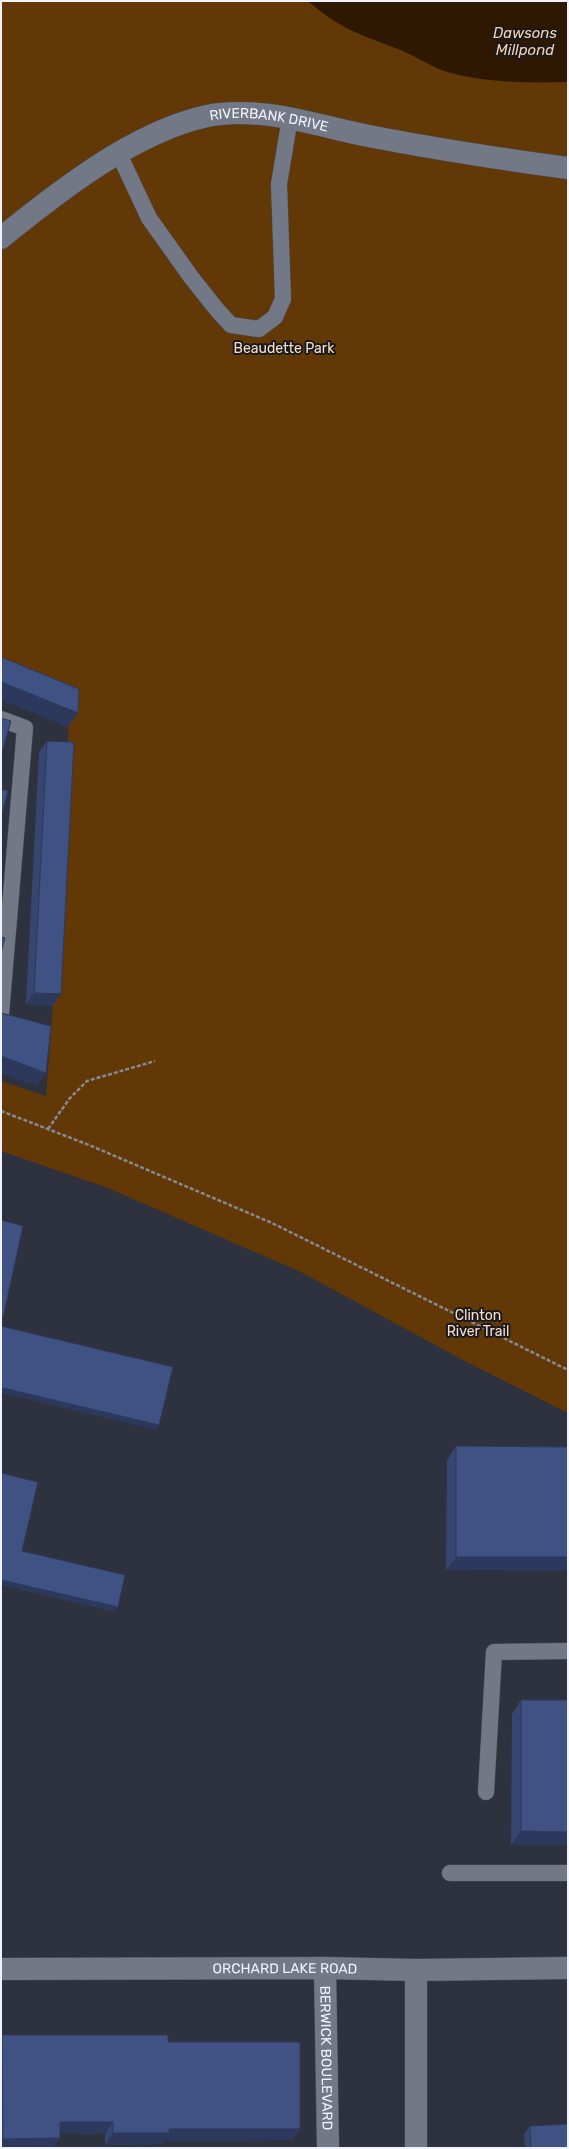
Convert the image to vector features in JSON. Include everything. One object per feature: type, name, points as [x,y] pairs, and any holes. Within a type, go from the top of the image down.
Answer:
[{"type":"street","name":"RIVERBANK DRIVE","points":[[1,238],[49,200],[119,154],[160,132],[184,122],[208,116],[253,113],[290,118],[471,155],[568,168]]},
{"type":"street","name":"ORCHARD LAKE ROAD","points":[[1,1969],[325,1968],[416,1970],[568,1968]]},
{"type":"street","name":"BERWICK BOULEVARD","points":[[325,1968],[328,2148]]},
{"type":"street","points":[[416,1970],[416,2148]]},
{"type":"lane","points":[[119,154],[149,218],[195,283],[231,325],[259,329],[276,316],[283,299],[279,184],[290,118]]},
{"type":"lane","points":[[1,719],[25,728],[13,794],[7,871],[1,1014]]},
{"type":"lane","points":[[486,1792],[494,1652],[568,1651]]},
{"type":"lane","points":[[450,1873],[568,1873]]},
{"type":"path","points":[[48,1128],[70,1098],[87,1081],[156,1061]]},
{"type":"path","points":[[1,1111],[48,1128],[272,1223],[568,1370]]},
{"type":"green space","name":"Beaudette Park","points":[[1,1],[448,1],[568,21],[568,1413],[461,1359],[301,1272],[108,1188],[1,1151],[1,1081],[46,1096],[53,1006],[70,703],[1,675]]},
{"type":"water","name":"Dawsons Millpond","points":[[308,1],[568,1],[568,82],[521,82],[490,80],[444,71],[404,51],[340,25]]},
{"type":"building","points":[[1,657],[79,689],[78,713],[1,682]]},
{"type":"building","points":[[1,718],[11,721],[1,756]]},
{"type":"building","points":[[47,741],[74,742],[61,994],[34,993]]},
{"type":"building","points":[[1,789],[8,791],[1,818]]},
{"type":"building","points":[[1,937],[5,938],[1,952]]},
{"type":"building","points":[[1,1013],[51,1026],[46,1073],[1,1056]]},
{"type":"building","points":[[1,1220],[23,1226],[3,1318],[1,1318]]},
{"type":"building","points":[[1,1326],[173,1367],[159,1425],[3,1388],[1,1396]]},
{"type":"building","points":[[456,1446],[568,1447],[568,1557],[456,1557]]},
{"type":"building","points":[[1,1473],[38,1482],[22,1551],[125,1575],[118,1607],[1,1580]]},
{"type":"building","points":[[521,1700],[568,1700],[568,1832],[521,1831]]},
{"type":"building","points":[[2,2035],[168,2035],[168,2042],[300,2042],[300,2129],[169,2129],[169,2133],[113,2133],[113,2122],[60,2122],[60,2138],[3,2139]]},
{"type":"building","points":[[568,2124],[568,2148],[531,2148],[530,2126]]},
{"type":"park label","name":"Clinton River Trail","points":[[478,1324]]}]
